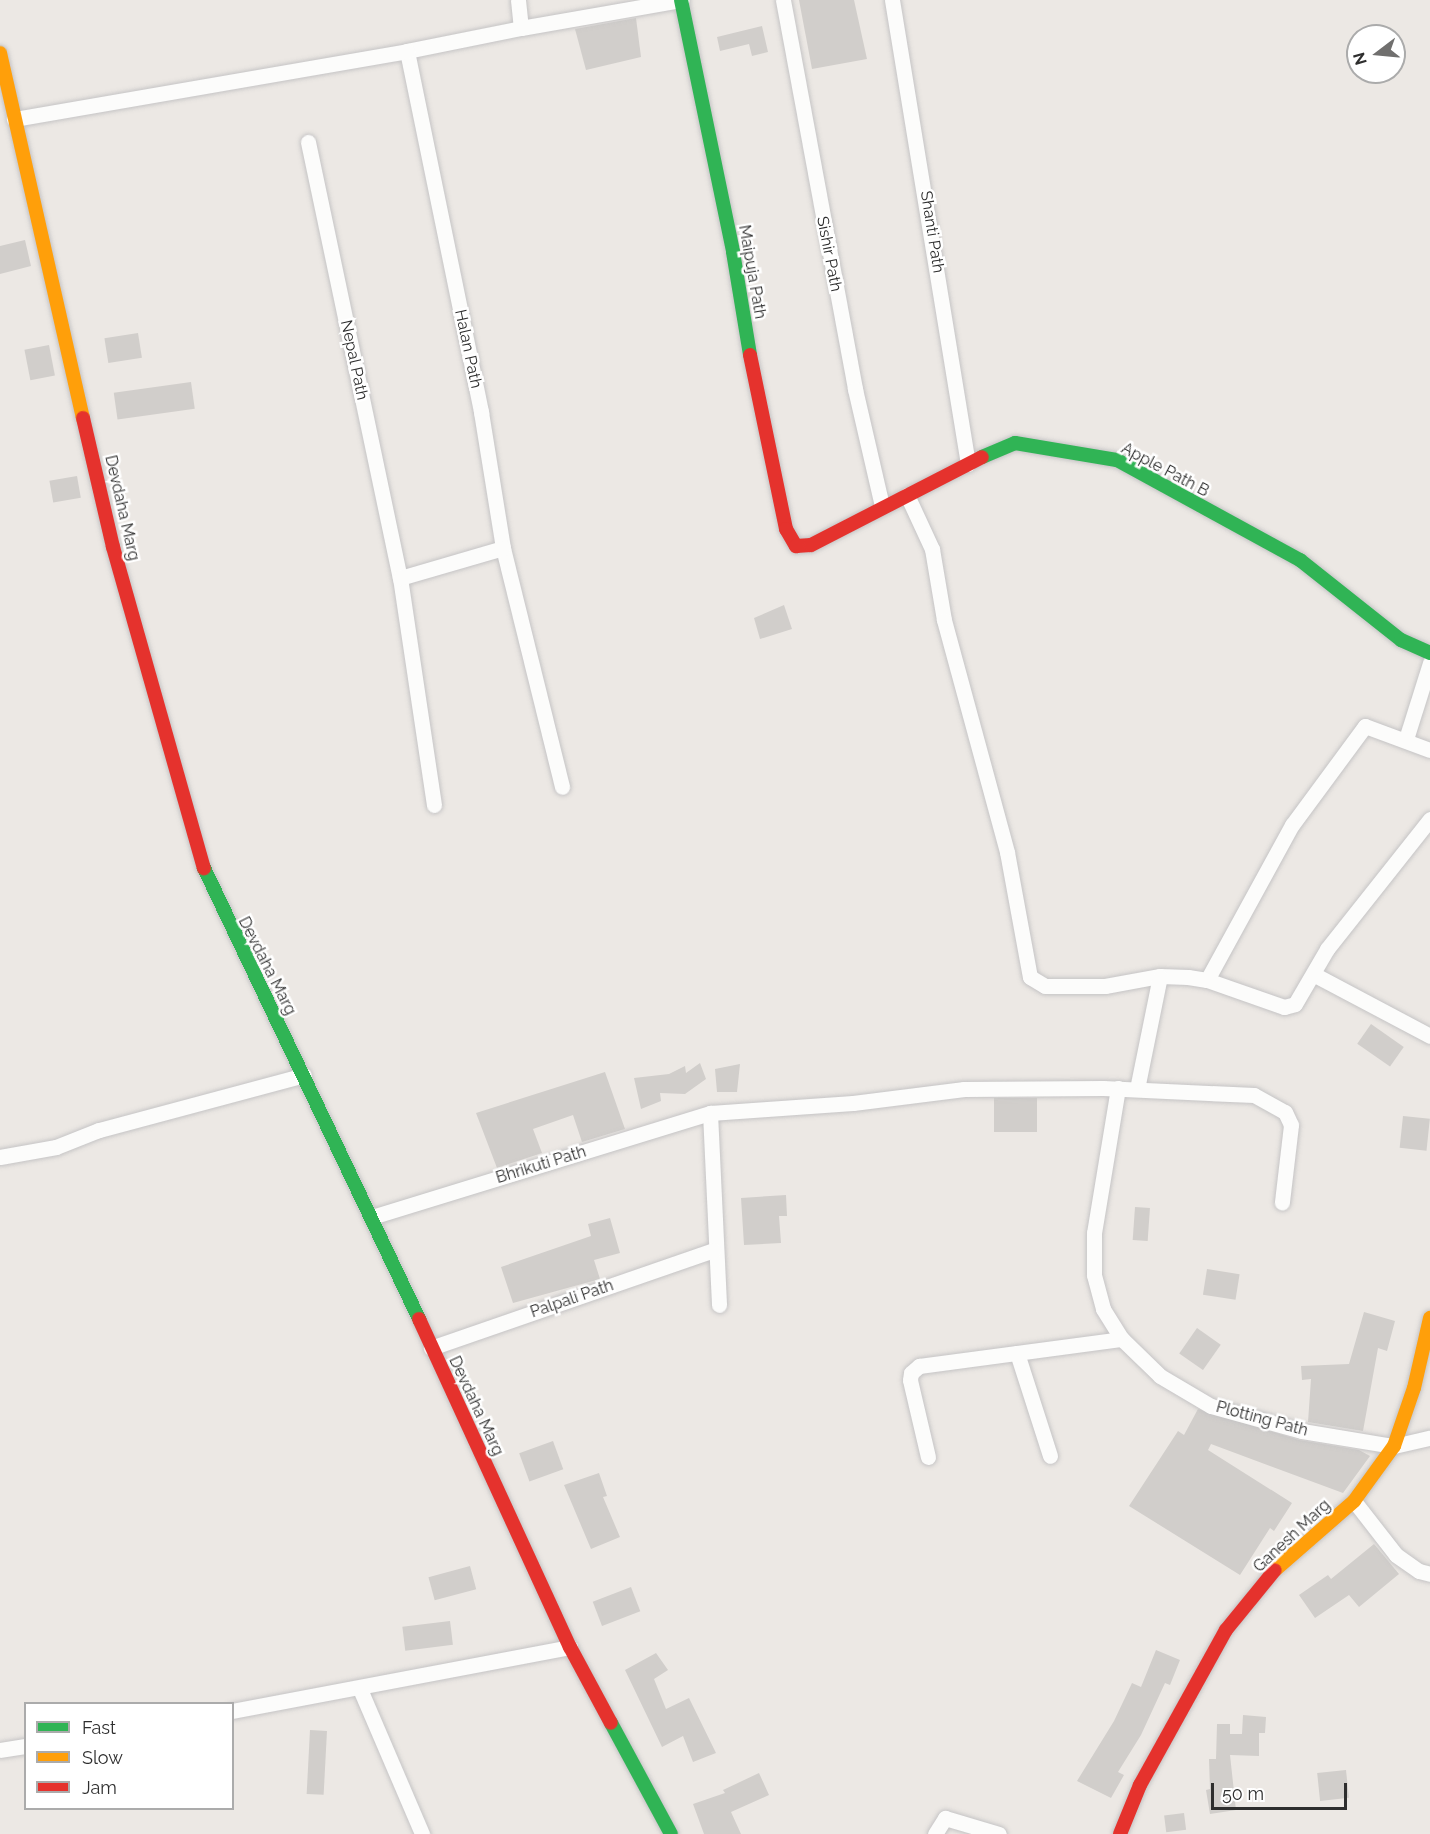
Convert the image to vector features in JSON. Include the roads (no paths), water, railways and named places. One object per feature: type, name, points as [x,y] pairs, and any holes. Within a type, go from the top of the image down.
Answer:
[{"type":"main road","name":"Maipuja Path","points":[[681,0],[733,252],[757,401],[786,529],[796,546]]},
{"type":"main road","name":"Devdaha Marg","points":[[0,53],[113,547],[209,884],[230,933],[304,1075],[372,1217],[570,1647],[671,1834]]},
{"type":"main road","name":"Apple Path B","points":[[796,546],[811,545],[882,506],[1015,443],[1117,460],[1300,560],[1401,640],[1430,653]]},
{"type":"main road","name":"Ganesh Marg","points":[[1120,1834],[1140,1785],[1226,1630],[1275,1570],[1354,1501],[1394,1446],[1414,1388],[1430,1317]]},
{"type":"street","points":[[518,0],[521,28]]},
{"type":"street","points":[[14,119],[407,51],[681,0]]},
{"type":"street","name":"Sishir Path","points":[[783,0],[852,378],[882,506]]},
{"type":"street","name":"Shanti Path","points":[[892,0],[968,464]]},
{"type":"street","name":"Halan Path","points":[[407,51],[481,412],[503,548],[562,787]]},
{"type":"street","name":"Nepal Path","points":[[308,142],[400,578],[434,805]]},
{"type":"street","points":[[907,495],[932,549],[944,620],[1006,852],[1030,977],[1045,986],[1105,986],[1160,976],[1207,980],[1284,1007],[1295,1004],[1315,975],[1327,949],[1430,819]]},
{"type":"street","points":[[400,578],[503,548]]},
{"type":"street","points":[[1406,738],[1430,663]]},
{"type":"street","points":[[1207,980],[1292,825],[1365,726],[1406,738],[1430,750]]},
{"type":"street","points":[[1315,975],[1430,1036]]},
{"type":"street","points":[[1137,1089],[1160,976]]},
{"type":"street","points":[[0,1157],[56,1147],[99,1130],[304,1075]]},
{"type":"street","name":"Bhrikuti Path","points":[[372,1217],[710,1113],[853,1104],[964,1089],[1118,1088],[1254,1095],[1285,1112],[1291,1125],[1292,1144],[1282,1202]]},
{"type":"street","name":"Plotting Path","points":[[1118,1088],[1094,1233],[1094,1275],[1103,1309],[1122,1339],[1160,1376],[1211,1406],[1302,1431],[1394,1446]]},
{"type":"street","points":[[710,1113],[714,1250],[719,1305]]},
{"type":"street","name":"Palpali Path","points":[[431,1348],[714,1250]]},
{"type":"street","points":[[928,1457],[911,1373],[926,1363],[1122,1339]]},
{"type":"street","points":[[1017,1353],[1050,1456]]},
{"type":"street","points":[[1414,1388],[1430,1375]]},
{"type":"street","points":[[1394,1446],[1430,1437]]},
{"type":"street","points":[[1354,1501],[1396,1555],[1419,1571],[1430,1574]]},
{"type":"street","points":[[234,1711],[360,1689],[570,1647]]},
{"type":"street","points":[[360,1689],[422,1834]]},
{"type":"street","points":[[0,1750],[24,1746]]},
{"type":"street","points":[[935,1834],[945,1818],[998,1834]]}]
